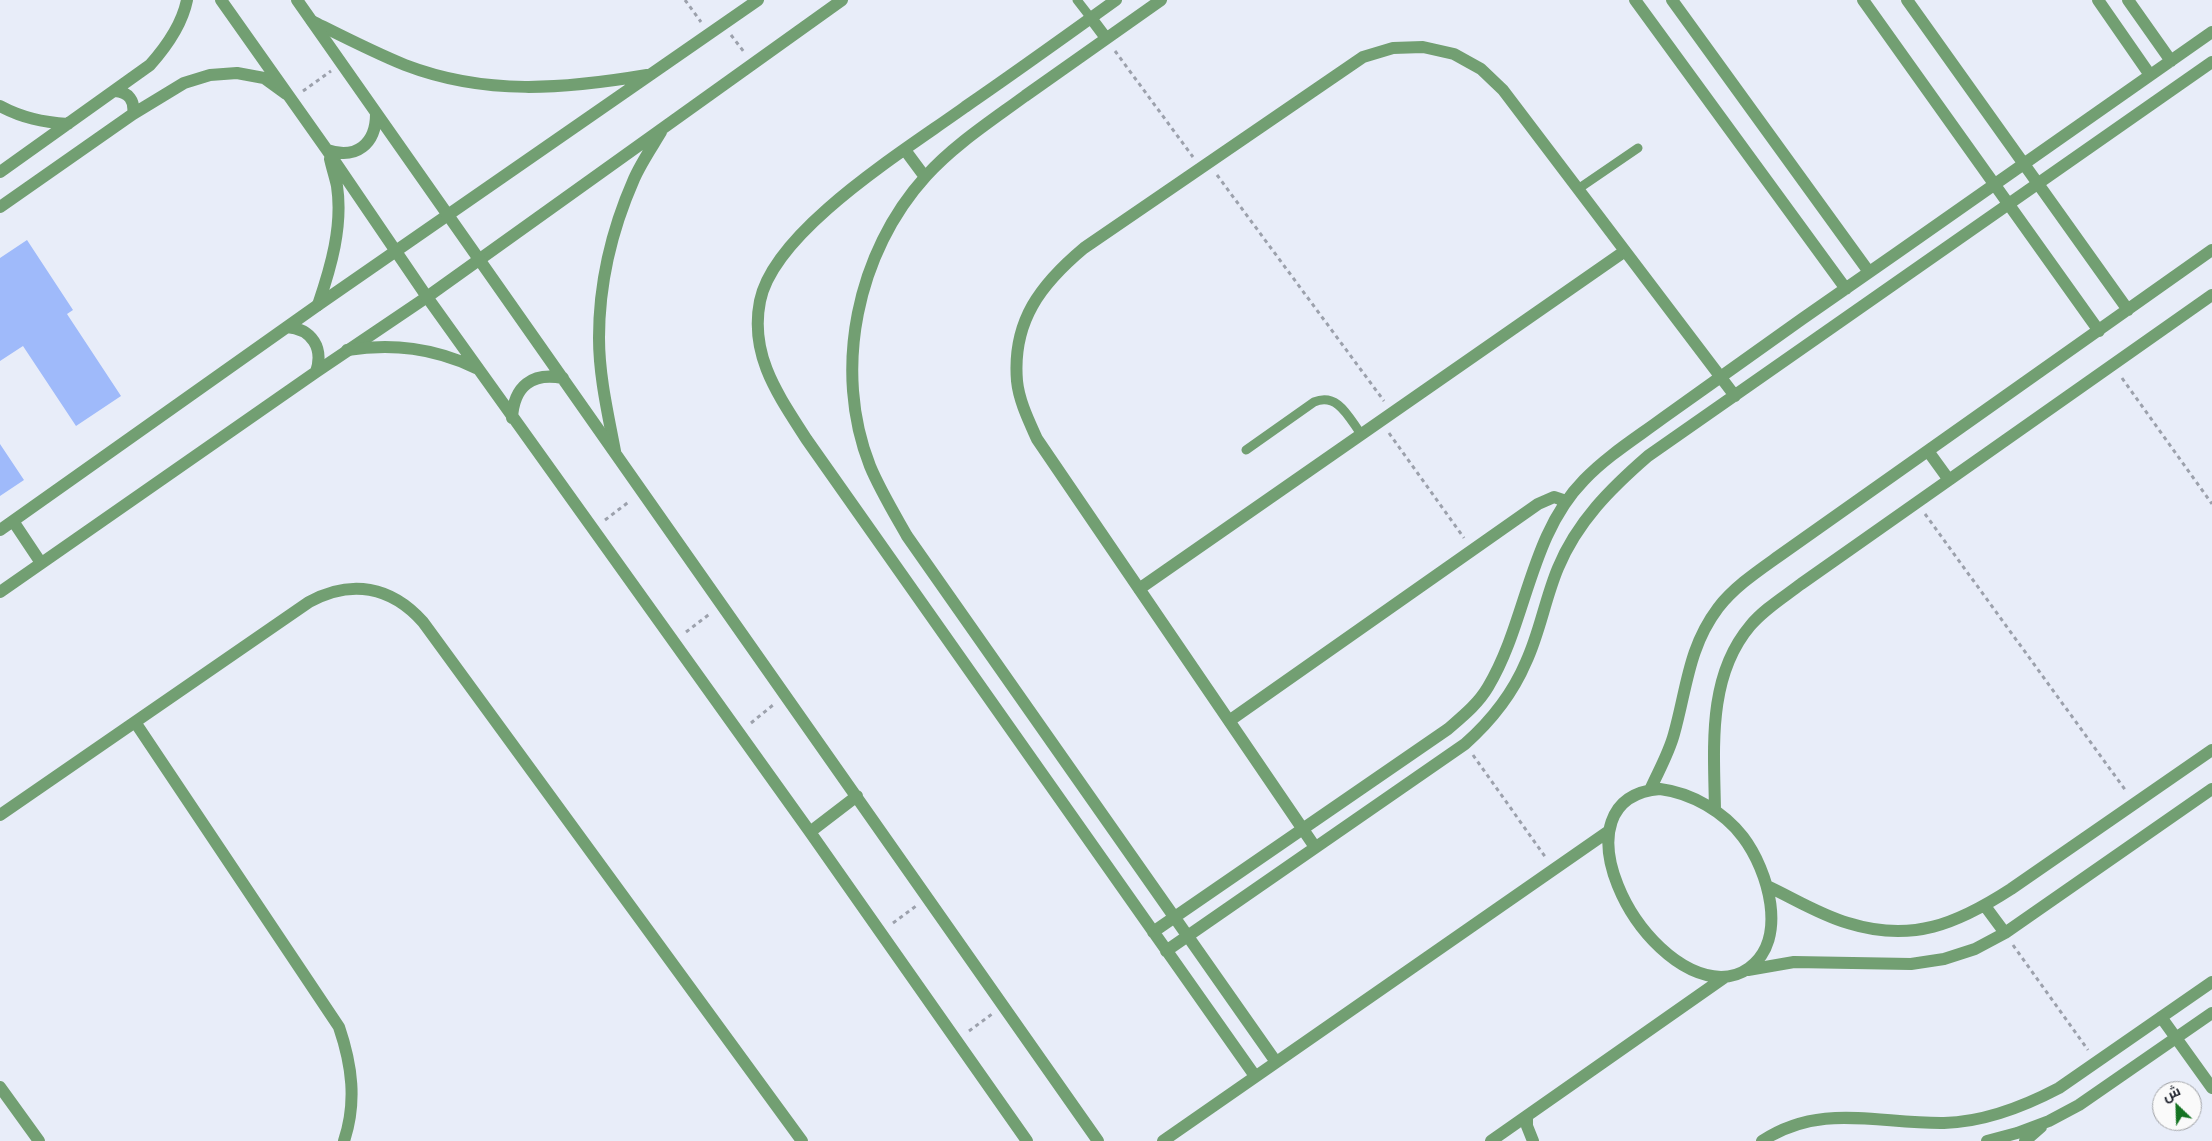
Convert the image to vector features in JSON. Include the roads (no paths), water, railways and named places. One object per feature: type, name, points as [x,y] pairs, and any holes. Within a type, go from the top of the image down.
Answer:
[{"type":"street","points":[[0,172],[115,92],[150,65],[166,47],[185,11],[188,0]]},
{"type":"street","points":[[221,0],[512,418],[810,832],[1027,1141]]},
{"type":"street","points":[[297,0],[723,604],[1098,1141]]},
{"type":"street","points":[[0,530],[318,305],[758,0]]},
{"type":"street","points":[[0,592],[427,297],[842,0]]},
{"type":"street","points":[[1116,0],[905,150],[840,198],[812,222],[770,273],[760,300],[757,330],[761,358],[773,385],[807,440],[1255,1076]]},
{"type":"street","points":[[1161,0],[984,126],[953,150],[925,177],[898,212],[877,251],[862,292],[856,327],[853,380],[858,423],[870,466],[907,536],[1276,1062]]},
{"type":"street","points":[[1635,0],[1846,289]]},
{"type":"street","points":[[1672,0],[1869,272]]},
{"type":"street","points":[[1863,0],[2099,331]]},
{"type":"street","points":[[1908,0],[2128,310]]},
{"type":"street","points":[[2098,0],[2150,75]]},
{"type":"street","points":[[2128,0],[2171,61]]},
{"type":"street","points":[[1091,18],[1106,38]]},
{"type":"street","points":[[312,21],[406,65],[451,78],[497,86],[563,87],[591,85],[652,75]]},
{"type":"street","points":[[1153,932],[1448,729],[1469,712],[1487,688],[1501,662],[1538,558],[1566,501],[1582,482],[1604,462],[1720,377],[2212,32]]},
{"type":"street","points":[[1315,847],[1037,439],[1026,412],[1018,382],[1017,350],[1025,320],[1039,292],[1060,268],[1084,248],[1363,57],[1393,48],[1424,47],[1454,54],[1481,68],[1503,90],[1735,396]]},
{"type":"street","points":[[1166,951],[1465,744],[1485,726],[1502,707],[1527,661],[1558,568],[1575,534],[1594,507],[1620,480],[1648,456],[2212,62]]},
{"type":"street","points":[[0,207],[133,114],[184,83],[210,75],[237,73],[264,78],[288,97]]},
{"type":"street","points":[[115,92],[121,92],[131,98],[133,114]]},
{"type":"street","points":[[0,106],[16,114],[42,122],[68,124]]},
{"type":"street","points":[[327,150],[337,153],[348,153],[362,147],[373,135],[376,114]]},
{"type":"street","points":[[615,451],[604,394],[599,338],[602,283],[614,229],[634,177],[662,129]]},
{"type":"street","points":[[318,305],[331,267],[337,226],[337,186],[327,150]]},
{"type":"street","points":[[905,150],[925,177]]},
{"type":"street","points":[[1650,790],[1673,737],[1693,653],[1704,630],[1718,608],[1756,573],[2212,250]]},
{"type":"street","points":[[1139,589],[1625,251]]},
{"type":"street","points":[[1715,810],[1714,716],[1721,684],[1732,653],[1750,626],[1801,584],[2212,295]]},
{"type":"street","points":[[287,327],[304,331],[317,345],[319,354],[316,372]]},
{"type":"street","points":[[348,350],[386,346],[424,350],[460,361],[478,369]]},
{"type":"street","points":[[512,418],[513,405],[518,393],[526,383],[538,377],[550,375],[563,378]]},
{"type":"street","points":[[1928,451],[1949,480]]},
{"type":"street","points":[[1229,722],[1545,499],[1554,497],[1566,501]]},
{"type":"street","points":[[13,521],[41,563]]},
{"type":"street","points":[[0,815],[134,722],[322,596],[349,588],[364,588],[391,596],[403,603],[423,622],[802,1141]]},
{"type":"street","points":[[134,722],[339,1027],[348,1054],[352,1082],[351,1111],[344,1141]]},
{"type":"street","points":[[1767,886],[1847,923],[1881,930],[1918,930],[1953,922],[1985,906],[2212,750]]},
{"type":"street","points":[[1725,977],[1703,974],[1685,965],[1652,941],[1639,925],[1619,890],[1612,861],[1609,831],[1613,819],[1629,799],[1650,790],[1671,790],[1715,810],[1743,836],[1762,868],[1770,904],[1771,934],[1762,956],[1746,970]]},
{"type":"street","points":[[1491,1141],[1725,977],[1746,970],[1794,962],[1911,964],[1944,960],[1976,949],[2005,933],[2212,790]]},
{"type":"street","points":[[810,832],[857,796]]},
{"type":"street","points":[[1163,1141],[1609,831]]},
{"type":"street","points":[[1985,906],[2005,933]]},
{"type":"street","points":[[1762,1141],[1783,1129],[1811,1119],[1831,1117],[1945,1123],[2004,1113],[2033,1102],[2059,1088],[2212,982]]},
{"type":"street","points":[[1987,1141],[2017,1133],[2049,1121],[2079,1105],[2212,1013]]},
{"type":"street","points":[[2161,1017],[2212,1088]]},
{"type":"street","points":[[0,1087],[39,1141]]},
{"type":"street","points":[[1527,1116],[1527,1126],[1533,1141]]},
{"type":"street","points":[[2025,1141],[2049,1121]]},
{"type":"lane","points":[[1077,0],[1091,18]]},
{"type":"lane","points":[[1578,189],[1638,148]]},
{"type":"lane","points":[[1246,450],[1314,402],[1326,399],[1342,407],[1361,434]]}]
